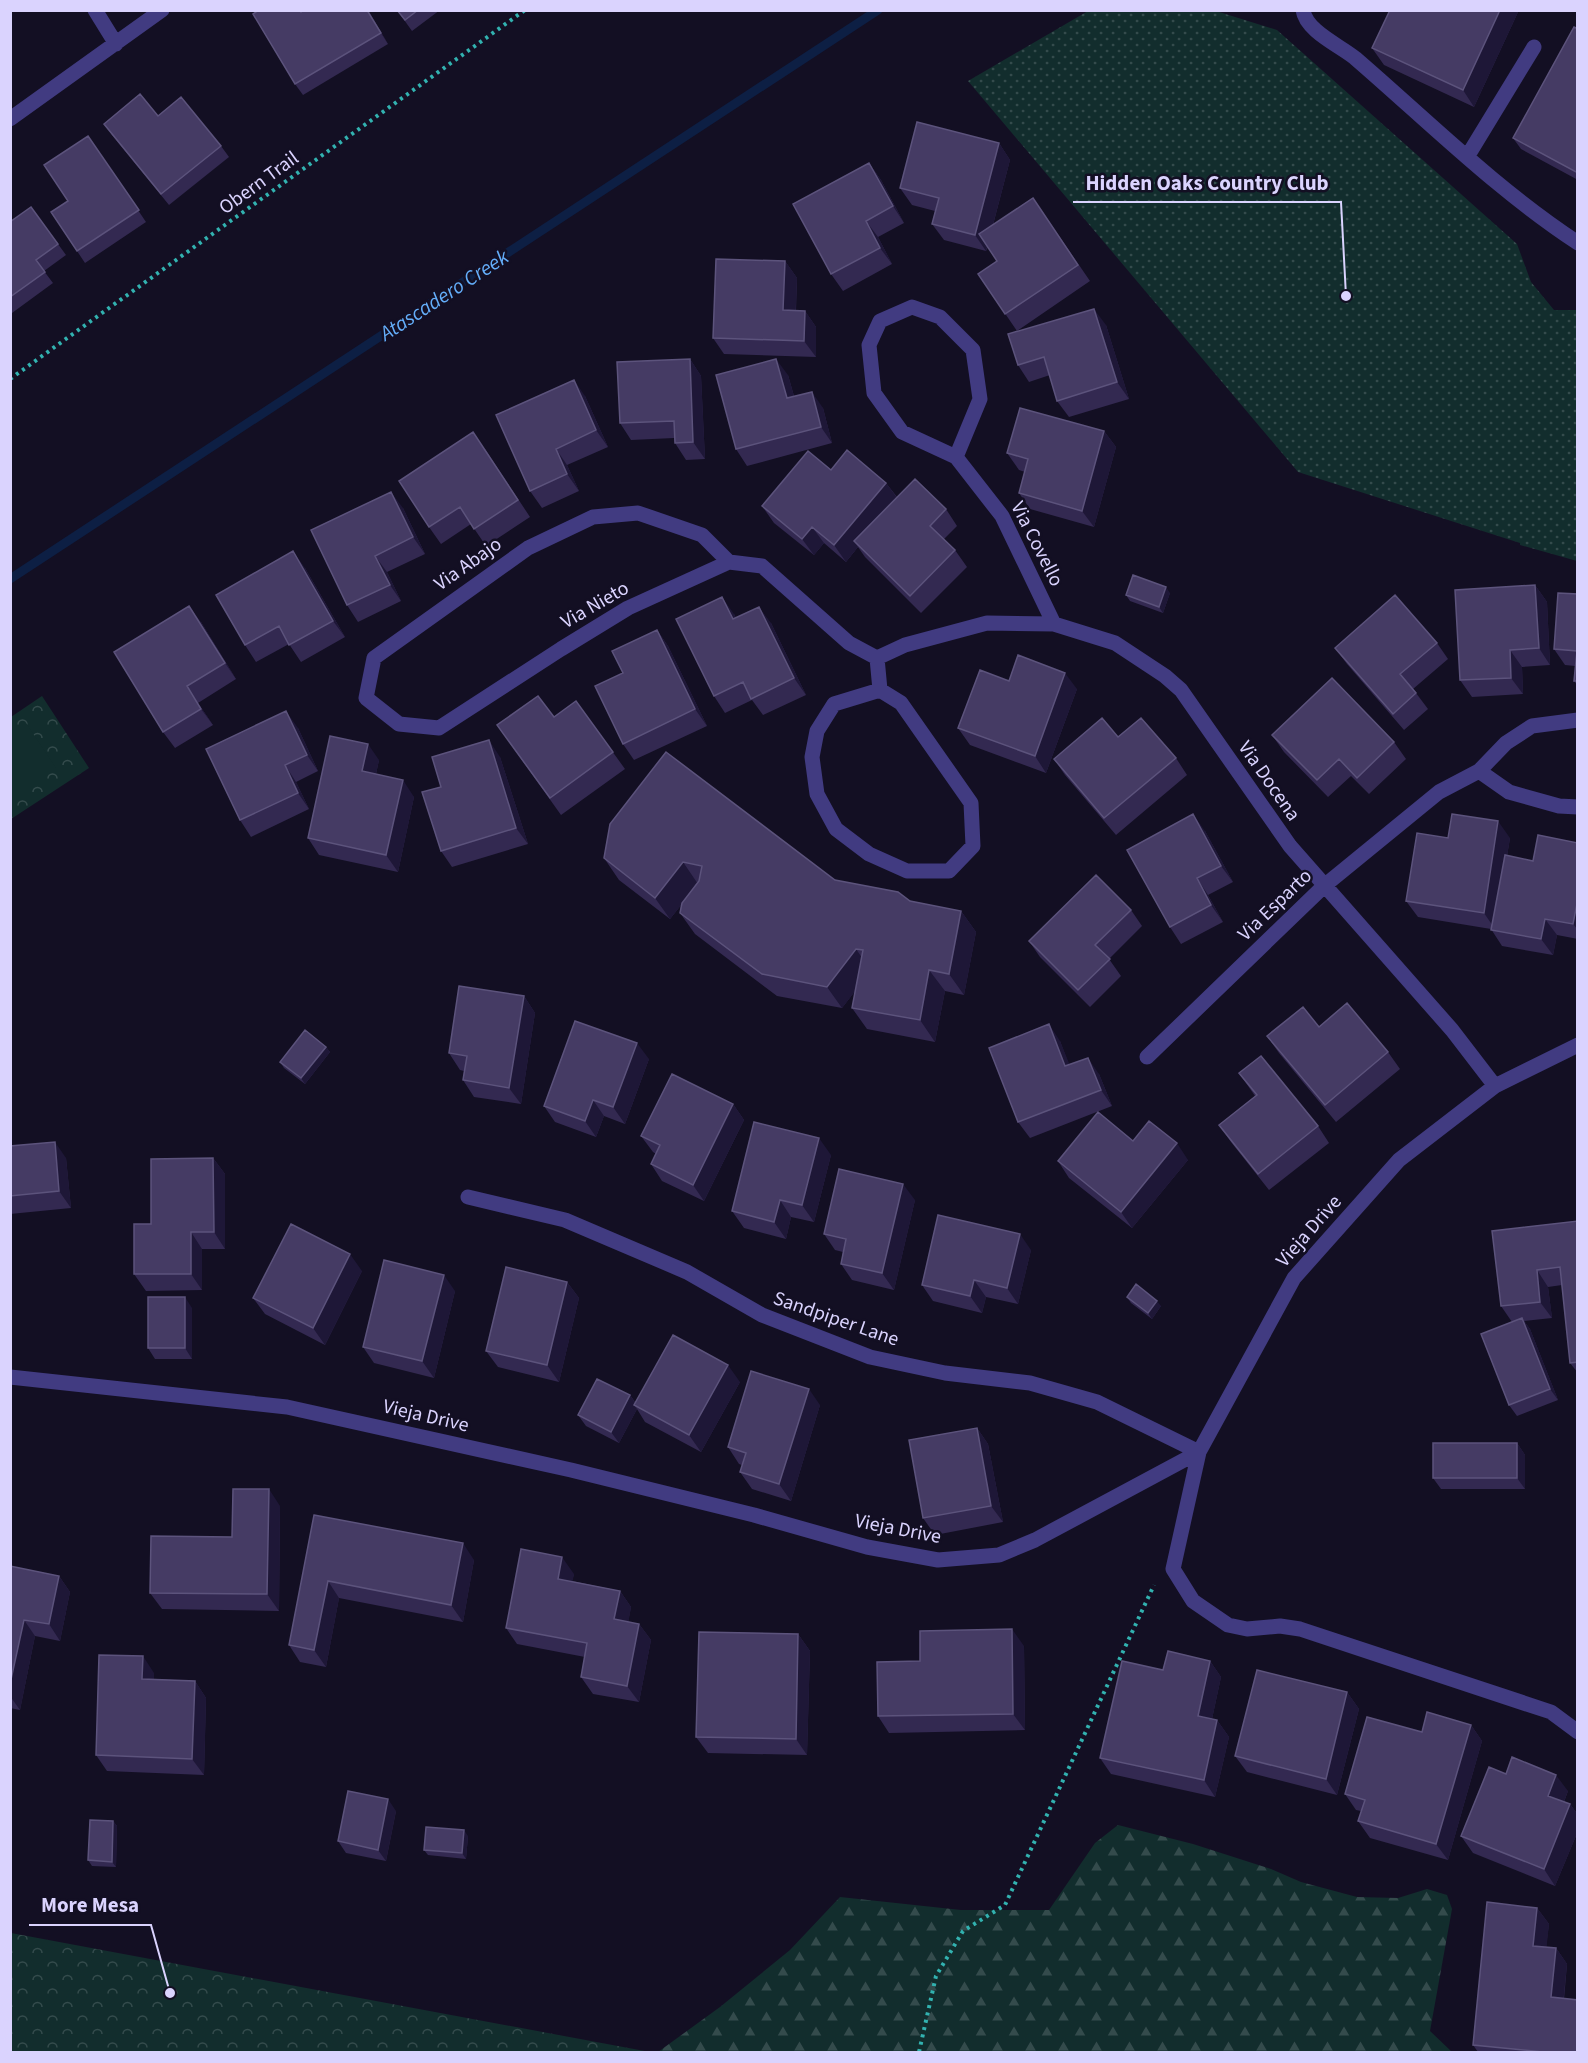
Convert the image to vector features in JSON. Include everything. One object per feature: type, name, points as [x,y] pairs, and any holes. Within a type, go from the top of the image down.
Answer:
[{"type":"street","points":[[95,10],[116,44]]},
{"type":"street","points":[[10,119],[162,10]]},
{"type":"street","points":[[1303,10],[1305,20],[1316,31],[1342,47],[1467,157],[1542,219],[1578,243]]},
{"type":"street","points":[[1467,157],[1534,46]]},
{"type":"street","name":"Via Covello","points":[[956,457],[980,399],[973,350],[940,317],[912,307],[880,321],[869,345],[874,393],[902,432],[956,457],[1002,516],[1054,624]]},
{"type":"street","name":"Via Abajo","points":[[374,658],[528,548],[593,517],[638,513],[702,535],[729,561]]},
{"type":"street","points":[[729,561],[762,566],[849,643],[877,658],[880,690]]},
{"type":"street","name":"Via Nieto","points":[[374,658],[366,698],[399,724],[439,729],[628,608],[729,561]]},
{"type":"street","name":"Via Docena","points":[[877,658],[905,645],[987,623],[1054,624],[1115,643],[1166,676],[1181,690],[1290,846],[1452,1030],[1495,1086]]},
{"type":"street","points":[[880,690],[901,703],[971,803],[973,846],[948,871],[907,871],[869,854],[836,829],[817,794],[812,756],[817,731],[834,704],[880,690]]},
{"type":"street","name":"Via Esparto","points":[[1147,1057],[1324,886],[1439,792],[1479,771],[1506,743],[1532,726],[1578,720]]},
{"type":"street","points":[[1479,771],[1509,792],[1559,806],[1578,807]]},
{"type":"street","name":"Vieja Drive","points":[[10,1377],[287,1407],[571,1470],[754,1515],[867,1547],[938,1560],[999,1555],[1035,1540],[1199,1452],[1294,1278],[1399,1161],[1495,1086],[1578,1045]]},
{"type":"street","name":"Sandpiper Lane","points":[[468,1197],[565,1220],[687,1272],[762,1315],[870,1357],[945,1373],[1030,1383],[1097,1402],[1199,1452]]},
{"type":"street","points":[[1199,1452],[1173,1569],[1193,1601],[1228,1625],[1247,1629],[1280,1626],[1300,1629],[1551,1712],[1578,1732]]},
{"type":"path","name":"Obern Trail","points":[[10,379],[525,10]]},
{"type":"path","points":[[919,2052],[936,1976],[963,1931],[1005,1905],[1156,1581],[1173,1569]]},
{"type":"green space","points":[[1088,11],[1216,11],[1277,30],[1517,244],[1531,282],[1554,310],[1577,310],[1577,561],[1520,545],[1520,543],[1298,472],[968,81]]},
{"type":"green space","points":[[42,696],[89,768],[11,819],[11,717]]},
{"type":"green space","points":[[26,723],[56,768],[11,798],[11,733]]},
{"type":"green space","points":[[1118,1825],[1193,1844],[1271,1869],[1301,1882],[1357,1897],[1398,1898],[1427,1889],[1447,1895],[1452,1909],[1430,2031],[1452,2052],[658,2052],[720,2007],[790,1950],[840,1897],[961,1910],[1049,1910],[1095,1843]]},
{"type":"green space","points":[[11,1933],[650,2052],[11,2052]]},
{"type":"building","points":[[259,10],[300,10],[301,12],[303,10],[367,10],[381,33],[295,84],[253,14]]},
{"type":"building","points":[[397,10],[418,10],[405,20]]},
{"type":"building","points":[[1390,10],[1500,10],[1463,90],[1372,48]]},
{"type":"building","points":[[1574,27],[1578,29],[1578,173],[1513,138]]},
{"type":"building","points":[[140,94],[158,116],[181,97],[221,146],[161,194],[104,124]]},
{"type":"building","points":[[917,122],[999,143],[975,235],[932,224],[939,198],[900,188]]},
{"type":"building","points":[[88,136],[139,210],[77,251],[51,212],[68,201],[44,165]]},
{"type":"building","points":[[869,163],[893,206],[866,221],[880,248],[831,274],[793,204]]},
{"type":"building","points":[[1033,198],[1078,265],[1005,314],[978,274],[997,261],[979,234]]},
{"type":"building","points":[[31,207],[58,244],[36,260],[45,272],[10,297],[10,222]]},
{"type":"building","points":[[716,259],[785,261],[783,310],[805,311],[804,341],[713,338]]},
{"type":"building","points":[[1094,309],[1117,382],[1057,401],[1044,357],[1018,365],[1008,334]]},
{"type":"building","points":[[690,359],[693,442],[675,443],[674,421],[620,423],[617,362]]},
{"type":"building","points":[[776,359],[787,398],[812,392],[821,427],[736,449],[716,375]]},
{"type":"building","points":[[574,380],[596,430],[556,449],[567,474],[530,491],[496,415]]},
{"type":"building","points":[[1020,408],[1104,431],[1082,511],[1019,493],[1028,459],[1007,453]]},
{"type":"building","points":[[473,432],[518,500],[474,529],[460,507],[429,527],[399,481]]},
{"type":"building","points":[[847,450],[886,483],[834,545],[812,527],[802,539],[762,506],[808,451],[831,470]]},
{"type":"building","points":[[915,479],[946,509],[930,526],[955,550],[910,596],[854,541]]},
{"type":"building","points":[[391,492],[413,537],[375,556],[390,585],[347,605],[311,530]]},
{"type":"building","points":[[293,551],[333,621],[289,645],[279,626],[245,645],[216,595]]},
{"type":"building","points":[[1133,575],[1166,587],[1159,607],[1126,595]]},
{"type":"building","points":[[1535,585],[1539,648],[1510,650],[1511,678],[1460,680],[1455,590]]},
{"type":"building","points":[[1558,593],[1578,594],[1578,681],[1574,681],[1577,651],[1554,649]]},
{"type":"building","points":[[1395,595],[1437,643],[1400,674],[1416,693],[1393,714],[1335,648]]},
{"type":"building","points":[[722,597],[733,619],[759,607],[794,678],[751,699],[743,682],[714,696],[676,619]]},
{"type":"building","points":[[189,606],[225,663],[187,686],[201,709],[163,732],[114,652]]},
{"type":"building","points":[[657,630],[695,709],[623,744],[595,686],[623,673],[612,651]]},
{"type":"building","points":[[1018,655],[1065,673],[1035,756],[958,728],[980,670],[1009,681]]},
{"type":"building","points":[[1332,678],[1394,742],[1357,778],[1339,759],[1317,780],[1272,735]]},
{"type":"building","points":[[538,696],[554,717],[576,701],[613,752],[550,798],[497,725]]},
{"type":"building","points":[[286,711],[307,755],[285,765],[298,793],[240,820],[206,749]]},
{"type":"building","points":[[1102,718],[1118,737],[1141,718],[1176,758],[1104,818],[1054,759]]},
{"type":"building","points":[[330,736],[368,744],[362,771],[403,780],[386,855],[308,838]]},
{"type":"building","points":[[489,740],[516,828],[441,851],[422,792],[441,787],[432,757]]},
{"type":"building","points":[[666,752],[835,880],[898,892],[910,901],[961,911],[949,974],[929,970],[920,1020],[852,1008],[863,950],[856,949],[827,987],[762,974],[680,913],[682,903],[699,881],[702,866],[683,862],[655,898],[604,858],[610,824]]},
{"type":"building","points":[[1193,814],[1221,866],[1197,878],[1211,905],[1170,927],[1127,850]]},
{"type":"building","points":[[1452,814],[1498,821],[1484,913],[1406,901],[1417,833],[1448,838]]},
{"type":"building","points":[[1538,835],[1578,843],[1578,899],[1573,924],[1545,919],[1541,939],[1491,930],[1505,855],[1533,861]]},
{"type":"building","points":[[1096,875],[1131,910],[1095,945],[1110,959],[1078,990],[1029,941]]},
{"type":"building","points":[[459,986],[524,996],[509,1088],[463,1080],[467,1056],[449,1053]]},
{"type":"building","points":[[1347,1003],[1388,1052],[1325,1105],[1267,1036],[1303,1007],[1319,1027]]},
{"type":"building","points":[[575,1021],[637,1043],[613,1107],[593,1100],[585,1121],[544,1106]]},
{"type":"building","points":[[1049,1024],[1065,1066],[1088,1058],[1101,1090],[1018,1122],[989,1048]]},
{"type":"building","points":[[305,1030],[326,1047],[301,1078],[280,1062]]},
{"type":"building","points":[[1261,1056],[1318,1126],[1258,1174],[1219,1125],[1257,1095],[1239,1073]]},
{"type":"building","points":[[672,1074],[733,1104],[693,1185],[651,1164],[660,1145],[641,1136]]},
{"type":"building","points":[[1098,1112],[1133,1141],[1149,1121],[1177,1143],[1121,1212],[1058,1161]]},
{"type":"building","points":[[754,1122],[819,1138],[802,1205],[780,1200],[774,1222],[732,1211]]},
{"type":"building","points":[[55,1142],[59,1191],[10,1196],[10,1146]]},
{"type":"building","points":[[213,1158],[214,1232],[191,1232],[191,1274],[134,1274],[134,1224],[151,1224],[151,1159]]},
{"type":"building","points":[[839,1169],[903,1184],[882,1273],[841,1264],[846,1239],[824,1234]]},
{"type":"building","points":[[938,1215],[1020,1234],[1007,1288],[974,1280],[970,1296],[922,1285]]},
{"type":"building","points":[[1578,1221],[1578,1362],[1570,1363],[1560,1267],[1537,1270],[1540,1302],[1501,1306],[1492,1231]]},
{"type":"building","points":[[291,1224],[350,1254],[313,1328],[253,1298]]},
{"type":"building","points":[[384,1260],[444,1275],[422,1361],[363,1347]]},
{"type":"building","points":[[506,1267],[567,1282],[547,1365],[486,1351]]},
{"type":"building","points":[[1136,1284],[1157,1301],[1148,1313],[1127,1297]]},
{"type":"building","points":[[148,1297],[185,1297],[185,1348],[148,1348]]},
{"type":"building","points":[[1522,1318],[1550,1389],[1509,1405],[1481,1334]]},
{"type":"building","points":[[673,1335],[728,1365],[689,1435],[634,1405]]},
{"type":"building","points":[[751,1371],[809,1389],[779,1484],[740,1472],[746,1453],[728,1447]]},
{"type":"building","points":[[597,1379],[630,1395],[611,1432],[578,1415]]},
{"type":"building","points":[[977,1428],[991,1506],[923,1518],[909,1440]]},
{"type":"building","points":[[1433,1443],[1517,1443],[1517,1478],[1433,1478]]},
{"type":"building","points":[[233,1489],[269,1489],[267,1594],[150,1593],[151,1536],[232,1537]]},
{"type":"building","points":[[314,1515],[463,1543],[451,1605],[328,1581],[314,1650],[289,1645]]},
{"type":"building","points":[[521,1549],[562,1557],[558,1579],[620,1591],[614,1619],[639,1624],[627,1686],[581,1677],[587,1643],[506,1628]]},
{"type":"building","points":[[10,1566],[59,1576],[49,1624],[24,1620],[10,1684]]},
{"type":"building","points":[[1012,1629],[1013,1714],[878,1716],[877,1662],[920,1661],[920,1631]]},
{"type":"building","points":[[699,1632],[798,1634],[796,1739],[696,1737]]},
{"type":"building","points":[[1168,1651],[1210,1661],[1198,1716],[1217,1720],[1204,1780],[1100,1758],[1122,1661],[1163,1670]]},
{"type":"building","points":[[99,1655],[143,1656],[142,1679],[195,1681],[192,1759],[96,1755]]},
{"type":"building","points":[[1257,1670],[1347,1692],[1326,1779],[1235,1756]]},
{"type":"building","points":[[1427,1712],[1471,1725],[1436,1844],[1358,1821],[1365,1800],[1345,1794],[1367,1717],[1422,1732]]},
{"type":"building","points":[[1512,1757],[1556,1775],[1548,1796],[1570,1804],[1544,1869],[1461,1836],[1489,1767],[1506,1774]]},
{"type":"building","points":[[348,1791],[388,1799],[378,1850],[338,1841]]},
{"type":"building","points":[[90,1820],[113,1821],[112,1862],[88,1860]]},
{"type":"building","points":[[426,1827],[464,1830],[462,1853],[424,1850]]},
{"type":"building","points":[[1487,1902],[1537,1908],[1533,1946],[1556,1948],[1551,1997],[1578,2000],[1578,2052],[1543,2052],[1473,2045]]},
{"type":"waterway","name":"Atascadero Creek","points":[[10,579],[878,10]]},
{"type":"place","name":"Hidden Oaks Country Club","points":[[1346,296]]},
{"type":"place","name":"More Mesa","points":[[170,1993]]}]
